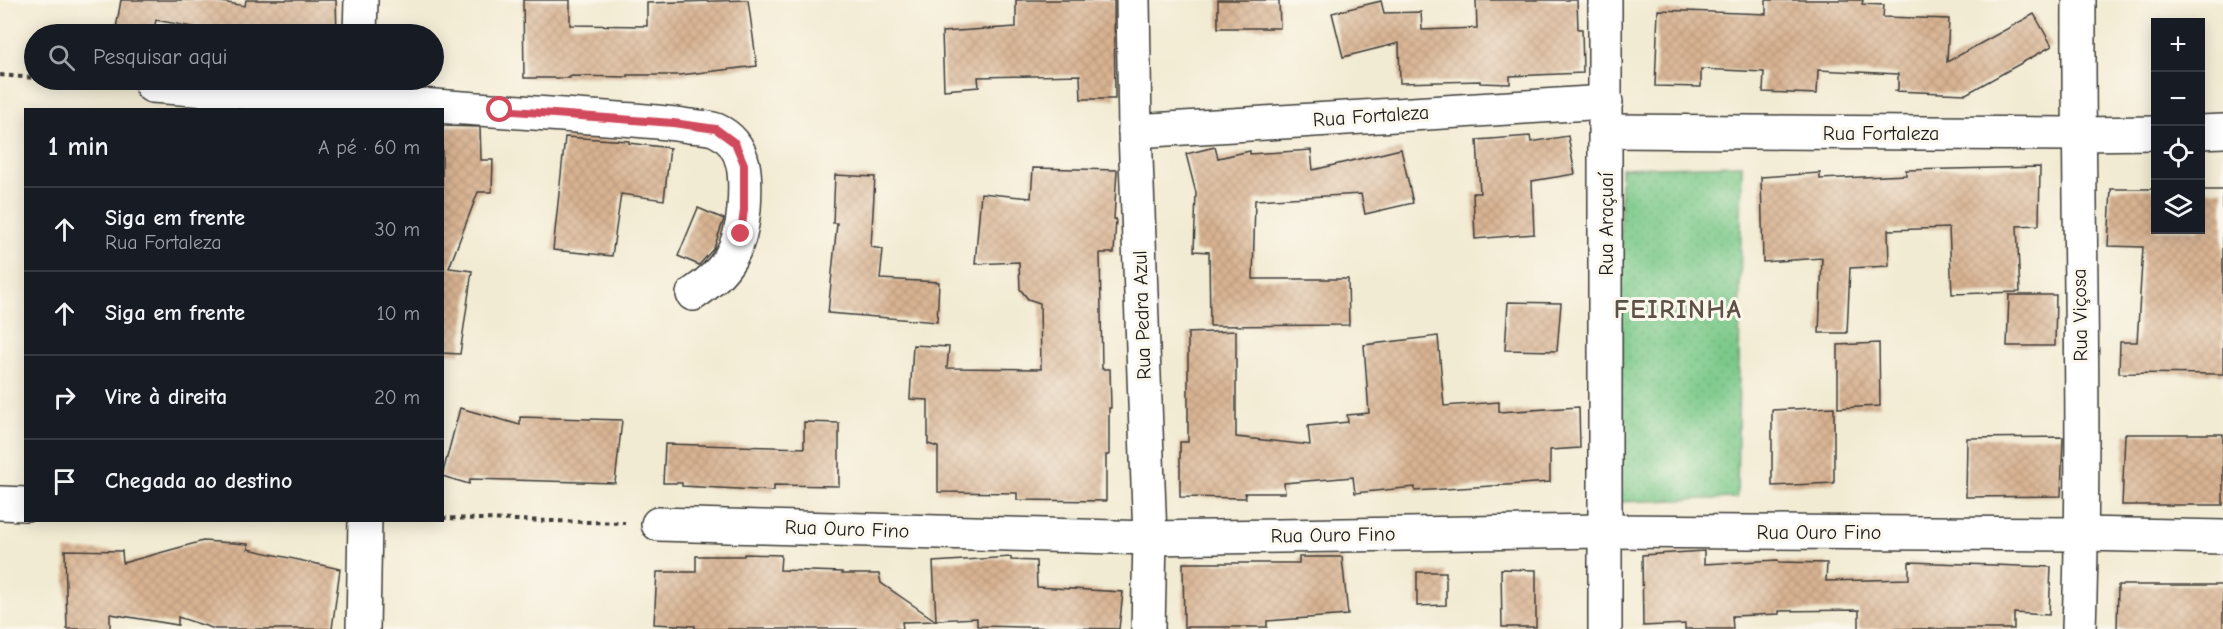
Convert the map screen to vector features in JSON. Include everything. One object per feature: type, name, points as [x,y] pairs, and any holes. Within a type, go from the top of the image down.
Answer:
[{"type":"street","points":[[360,24],[361,0]]},
{"type":"street","name":"Rua Pedra Azul","points":[[1133,0],[1135,130],[1150,538],[1148,629]]},
{"type":"street","name":"Rua Araçuaí","points":[[1605,0],[1605,629]]},
{"type":"street","name":"Rua Viçosa","points":[[2079,0],[2082,534],[2079,629]]},
{"type":"street","points":[[234,90],[358,96],[673,123],[716,129],[735,143],[744,164],[744,210],[741,234],[724,268],[711,282],[693,294]]},
{"type":"street","name":"Rua Fortaleza","points":[[1135,130],[1606,116],[2078,134],[2151,133]]},
{"type":"street","points":[[2205,132],[2223,131]]},
{"type":"street","points":[[0,503],[24,504]]},
{"type":"street","points":[[363,629],[365,522]]},
{"type":"street","name":"Rua Ouro Fino","points":[[658,524],[1150,538],[1605,531],[2223,537]]},
{"type":"path","points":[[0,75],[24,77]]},
{"type":"path","points":[[444,518],[658,524]]},
{"type":"green space","points":[[1742,165],[1737,498],[1616,502],[1621,168]]},
{"type":"building","points":[[121,0],[210,0],[245,6],[246,0],[336,0],[337,24],[177,24],[156,20],[155,24],[117,24]]},
{"type":"building","points":[[523,0],[570,0],[570,25],[647,26],[647,3],[748,0],[757,66],[680,75],[524,78]]},
{"type":"building","points":[[1016,0],[1114,0],[1115,99],[1081,99],[1080,75],[978,77],[979,87],[944,90],[942,32],[1016,27]]},
{"type":"building","points":[[1218,0],[1279,0],[1280,28],[1218,28]]},
{"type":"building","points":[[1476,0],[1577,0],[1578,29],[1582,29],[1583,73],[1510,76],[1510,84],[1480,83],[1480,81],[1400,83],[1399,43],[1343,57],[1332,13],[1381,1],[1384,13],[1421,12],[1422,30],[1477,28]]},
{"type":"building","points":[[1766,0],[1863,0],[1862,4],[1884,5],[1883,17],[1949,19],[1947,62],[2034,14],[2052,46],[1966,94],[1895,91],[1898,89],[1898,74],[1818,70],[1817,94],[1763,92],[1764,72],[1701,69],[1701,87],[1655,86],[1658,10],[1766,14]]},
{"type":"building","points":[[444,126],[480,127],[481,160],[493,160],[492,192],[478,192],[449,268],[472,271],[460,354],[444,353]]},
{"type":"building","points":[[1530,136],[1531,142],[1568,136],[1575,174],[1532,181],[1534,234],[1475,239],[1473,193],[1480,193],[1477,140]]},
{"type":"building","points":[[565,137],[629,141],[629,143],[670,148],[664,200],[621,194],[612,256],[553,250]]},
{"type":"building","points":[[1215,147],[1218,158],[1250,151],[1250,154],[1311,150],[1313,170],[1401,149],[1413,203],[1365,214],[1361,194],[1255,200],[1253,279],[1348,279],[1349,325],[1210,326],[1209,252],[1194,251],[1196,193],[1186,154]]},
{"type":"building","points":[[2040,167],[2039,225],[2017,226],[2020,292],[1952,294],[1949,228],[1888,230],[1889,266],[1850,268],[1847,333],[1819,333],[1822,258],[1763,262],[1761,177],[1820,173],[1820,179],[1906,175],[1906,170]]},
{"type":"building","points":[[1033,168],[1117,170],[1114,253],[1100,253],[1102,369],[1110,369],[1111,408],[1109,408],[1109,455],[1106,455],[1106,501],[1017,500],[1017,493],[938,492],[938,447],[928,444],[928,400],[910,399],[913,345],[949,347],[947,368],[1041,369],[1040,303],[1028,299],[1020,289],[1019,262],[975,264],[981,193],[1031,198]]},
{"type":"building","points":[[835,175],[875,177],[871,247],[883,249],[880,279],[939,282],[937,322],[828,313],[837,223],[833,223]]},
{"type":"building","points":[[2111,189],[2151,189],[2151,234],[2205,234],[2205,190],[2223,190],[2223,374],[2119,373],[2120,342],[2137,342],[2143,247],[2108,246]]},
{"type":"building","points":[[698,208],[724,219],[714,248],[699,265],[678,256]]},
{"type":"building","points":[[2009,295],[2056,295],[2055,346],[2007,346]]},
{"type":"building","points":[[1508,302],[1561,303],[1557,351],[1505,350]]},
{"type":"building","points":[[1236,331],[1236,437],[1310,445],[1308,426],[1348,422],[1347,415],[1369,413],[1364,345],[1438,336],[1444,406],[1499,402],[1499,412],[1579,407],[1580,448],[1550,450],[1550,482],[1415,491],[1415,487],[1355,493],[1353,477],[1284,483],[1285,493],[1245,493],[1246,498],[1180,497],[1180,442],[1188,442],[1188,333]]},
{"type":"building","points":[[1879,343],[1880,406],[1838,408],[1838,345]]},
{"type":"building","points":[[1834,407],[1834,483],[1772,486],[1772,410]]},
{"type":"building","points":[[460,408],[520,425],[520,417],[622,420],[615,483],[470,479],[469,484],[444,477],[444,468]]},
{"type":"building","points":[[804,422],[839,423],[839,486],[774,485],[774,491],[663,483],[665,444],[804,448]]},
{"type":"building","points":[[2125,434],[2223,434],[2223,505],[2122,505]]},
{"type":"building","points":[[2063,437],[2061,496],[1966,497],[1967,438]]},
{"type":"building","points":[[203,541],[248,544],[248,549],[340,569],[332,629],[215,629],[178,617],[178,625],[110,614],[110,629],[67,629],[65,550],[122,551],[123,563]]},
{"type":"building","points":[[1704,551],[1704,564],[1778,560],[1779,562],[1827,563],[1826,581],[1909,579],[1909,562],[2051,567],[2049,615],[2014,613],[2014,629],[1859,629],[1859,610],[1779,611],[1779,614],[1732,616],[1733,629],[1685,629],[1685,624],[1643,626],[1642,555]]},
{"type":"building","points":[[744,554],[781,555],[780,570],[879,574],[881,583],[936,621],[902,622],[903,629],[695,629],[695,626],[654,624],[657,572],[696,572],[696,556],[744,556]]},
{"type":"building","points":[[1011,557],[1011,560],[1036,561],[1037,587],[1123,592],[1119,629],[977,626],[977,618],[936,620],[933,562]]},
{"type":"building","points":[[1299,557],[1342,557],[1348,615],[1267,621],[1267,627],[1184,627],[1183,563],[1299,563]]},
{"type":"building","points":[[1501,569],[1536,570],[1536,627],[1502,627]]},
{"type":"building","points":[[1417,572],[1446,572],[1446,605],[1417,606]]},
{"type":"building","points":[[2118,585],[2223,585],[2223,629],[2117,629]]},
{"type":"district","name":"FEIRINHA","points":[[1678,310]]},
{"type":"route","points":[[500,110],[673,123],[716,129],[735,143],[744,164],[745,187],[741,234]]}]
